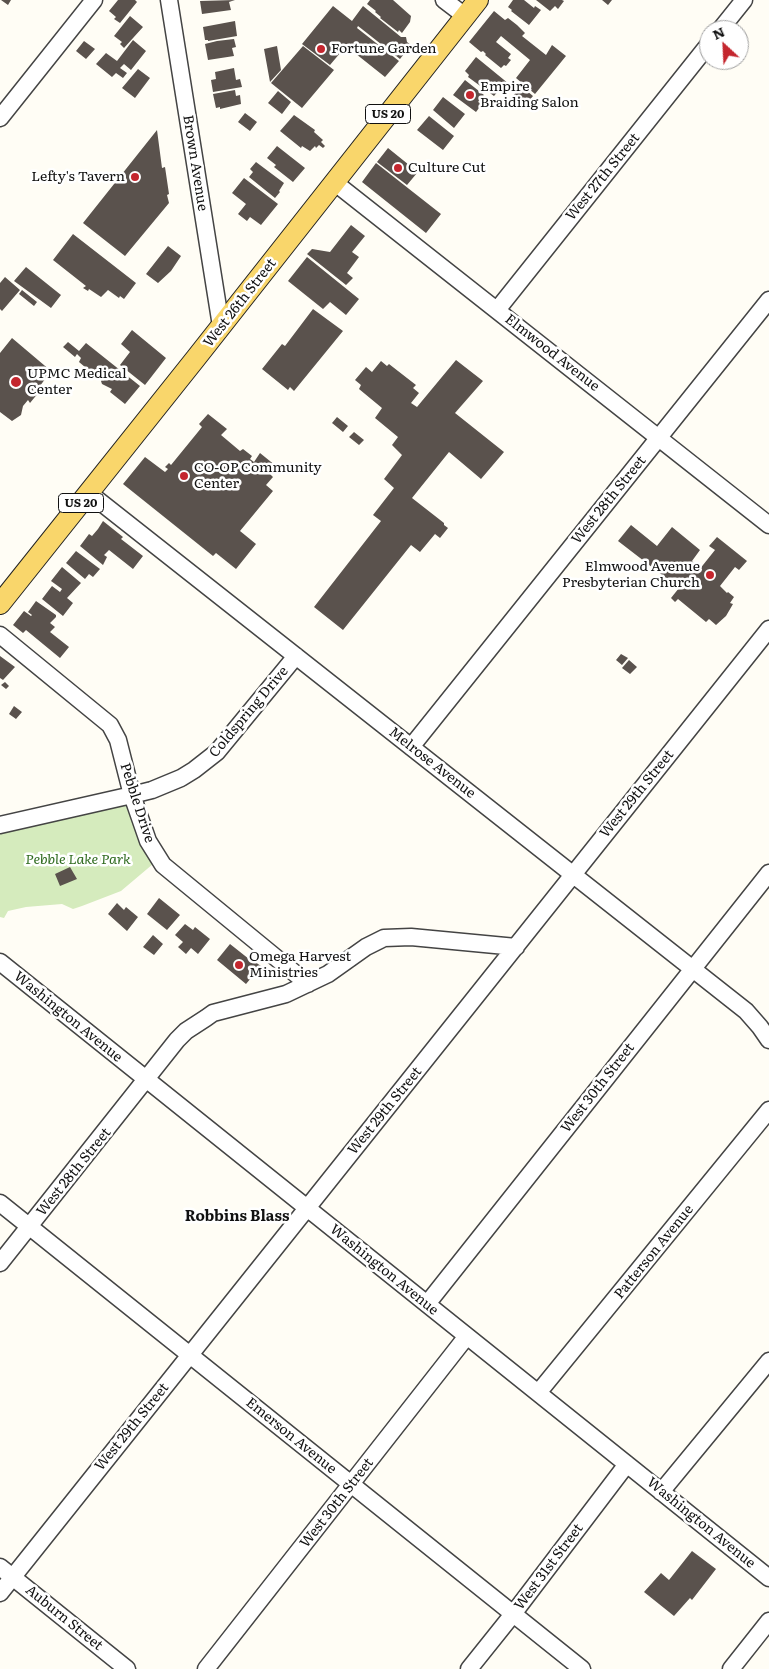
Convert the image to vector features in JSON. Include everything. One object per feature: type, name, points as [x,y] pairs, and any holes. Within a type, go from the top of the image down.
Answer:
[{"type":"main road","name":"West 26th Street","points":[[0,604],[478,0]]},
{"type":"street","points":[[0,118],[94,0]]},
{"type":"street","name":"Brown Avenue","points":[[169,0],[221,326]]},
{"type":"street","points":[[444,0],[465,16]]},
{"type":"street","points":[[728,20],[744,0]]},
{"type":"street","name":"West 27th Street","points":[[497,310],[699,57]]},
{"type":"street","name":"Elmwood Avenue","points":[[334,182],[769,525]]},
{"type":"street","name":"West 28th Street","points":[[410,747],[769,300]]},
{"type":"street","name":"Melrose Avenue","points":[[89,493],[746,1012],[757,1023],[769,1040]]},
{"type":"street","name":"West 29th Street","points":[[0,1593],[6,1572],[190,1355],[769,629]]},
{"type":"street","name":"Pebble Drive","points":[[0,635],[110,725],[118,740],[132,795],[148,841],[163,865],[308,984]]},
{"type":"street","name":"Coldspring Drive","points":[[0,825],[152,790],[181,778],[217,752],[296,656]]},
{"type":"street","name":"West 30th Street","points":[[427,1304],[769,873]]},
{"type":"street","name":"West 28th Street","points":[[0,1263],[177,1040],[186,1031],[213,1013],[269,1000],[308,984],[342,966],[370,944],[384,938],[412,937],[516,946]]},
{"type":"street","name":"Washington Avenue","points":[[0,962],[769,1578]]},
{"type":"street","name":"Patterson Avenue","points":[[538,1393],[769,1110]]},
{"type":"street","name":"Emerson Avenue","points":[[0,1203],[582,1669]]},
{"type":"street","name":"West 30th Street","points":[[206,1669],[467,1336]]},
{"type":"street","points":[[661,1492],[769,1361]]},
{"type":"street","name":"West 31st Street","points":[[469,1669],[627,1464]]},
{"type":"street","name":"Auburn Street","points":[[6,1572],[127,1669]]},
{"type":"street","points":[[730,1669],[769,1621]]},
{"type":"green space","name":"Pebble Lake Park","points":[[122,805],[131,810],[141,843],[146,855],[153,864],[121,891],[82,906],[73,909],[62,904],[26,907],[8,911],[4,918],[0,917],[0,833]]},
{"type":"building","points":[[1,0],[11,0],[8,5]]},
{"type":"building","points":[[118,0],[135,0],[137,2],[120,23],[114,19],[116,17],[109,11]]},
{"type":"building","points":[[235,0],[229,2],[231,10],[202,14],[200,1]]},
{"type":"building","points":[[370,0],[393,0],[411,16],[410,22],[402,33],[380,18],[376,11],[367,4]]},
{"type":"building","points":[[513,0],[524,0],[534,8],[535,6],[541,10],[529,25],[508,7]]},
{"type":"building","points":[[536,0],[564,1],[558,9],[555,6],[550,11]]},
{"type":"building","points":[[602,0],[612,0],[608,5]]},
{"type":"building","points":[[333,6],[352,21],[363,6],[401,37],[406,37],[407,42],[411,45],[400,59],[358,26],[357,28],[399,61],[385,77],[346,46],[330,65],[302,44]]},
{"type":"building","points":[[494,11],[505,20],[508,18],[517,25],[525,33],[522,36],[546,55],[552,45],[566,56],[535,94],[516,78],[530,60],[501,36],[496,42],[511,54],[508,58],[511,60],[506,66],[504,65],[501,68],[485,55],[483,51],[481,52],[469,42]]},
{"type":"building","points":[[130,16],[143,27],[124,48],[120,44],[122,42],[114,36]]},
{"type":"building","points":[[235,21],[237,36],[205,40],[203,27]]},
{"type":"building","points":[[234,39],[236,47],[232,48],[234,56],[208,60],[205,44]]},
{"type":"building","points":[[133,40],[146,51],[131,70],[124,64],[120,68],[127,73],[123,78],[116,73],[112,77],[96,64],[106,53],[117,61]]},
{"type":"building","points":[[84,41],[95,49],[86,59],[76,51]]},
{"type":"building","points":[[277,46],[281,70],[270,82],[264,49]]},
{"type":"building","points":[[303,46],[334,70],[302,108],[271,83]]},
{"type":"building","points":[[476,57],[509,84],[501,93],[499,90],[494,96],[468,77],[469,75],[465,71]]},
{"type":"building","points":[[234,68],[236,80],[240,79],[242,87],[213,92],[211,80],[216,79],[215,72]]},
{"type":"building","points":[[138,69],[150,78],[135,98],[122,88]]},
{"type":"building","points":[[465,80],[484,95],[478,102],[482,104],[476,112],[453,95]]},
{"type":"building","points":[[521,86],[533,96],[525,106],[513,96]]},
{"type":"building","points":[[235,90],[236,96],[240,95],[241,104],[220,109],[220,107],[216,108],[213,94]]},
{"type":"building","points":[[278,91],[291,102],[282,114],[268,103]]},
{"type":"building","points":[[443,97],[465,114],[454,128],[433,110]]},
{"type":"building","points":[[245,113],[257,122],[250,131],[238,122]]},
{"type":"building","points":[[294,115],[315,130],[314,132],[323,140],[321,142],[325,146],[323,148],[319,145],[310,151],[302,146],[301,148],[280,131]]},
{"type":"building","points":[[429,116],[454,136],[443,150],[417,130]]},
{"type":"building","points":[[157,130],[162,168],[165,167],[169,203],[125,256],[83,223]]},
{"type":"building","points":[[277,146],[305,168],[293,182],[274,167],[276,165],[267,158]]},
{"type":"building","points":[[388,148],[417,173],[407,185],[377,162]]},
{"type":"building","points":[[256,162],[284,183],[275,198],[249,177],[253,172],[250,169]]},
{"type":"building","points":[[376,163],[441,214],[426,233],[362,182]]},
{"type":"building","points":[[244,178],[278,204],[261,225],[250,217],[247,221],[238,214],[246,204],[232,193]]},
{"type":"building","points":[[351,225],[365,236],[352,252],[359,257],[347,273],[353,278],[346,285],[307,254],[312,249],[330,252]]},
{"type":"building","points":[[73,234],[136,283],[124,299],[120,296],[119,298],[108,290],[101,297],[89,289],[88,291],[83,288],[86,286],[53,260]]},
{"type":"building","points":[[168,246],[181,256],[171,271],[158,283],[146,274]]},
{"type":"building","points":[[307,257],[359,299],[346,315],[330,302],[323,309],[288,281]]},
{"type":"building","points":[[26,267],[61,295],[51,308],[14,281]]},
{"type":"building","points":[[5,277],[20,290],[2,311],[0,309],[0,283]]},
{"type":"building","points":[[22,290],[37,302],[34,306],[19,294]]},
{"type":"building","points":[[313,309],[343,331],[294,391],[290,387],[288,390],[262,369],[282,344],[285,346]]},
{"type":"building","points":[[132,330],[166,358],[145,385],[120,365],[130,352],[121,344]]},
{"type":"building","points":[[12,338],[51,371],[37,390],[39,392],[30,403],[28,400],[23,406],[21,415],[12,421],[0,412],[0,353]]},
{"type":"building","points":[[68,342],[79,351],[86,343],[140,386],[125,404],[110,392],[112,389],[102,384],[101,381],[110,371],[106,368],[98,378],[79,362],[81,358],[77,354],[75,357],[63,347]]},
{"type":"building","points":[[456,360],[483,381],[455,413],[504,452],[481,479],[449,452],[412,498],[448,528],[440,538],[435,534],[420,552],[411,545],[343,630],[314,607],[381,521],[373,515],[394,488],[384,479],[402,455],[392,445],[398,437],[375,418],[382,408],[359,389],[361,385],[355,380],[366,367],[372,372],[381,361],[387,366],[389,364],[416,385],[413,388],[419,393],[411,403],[417,407]]},
{"type":"building","points":[[208,414],[227,429],[221,435],[240,451],[243,449],[252,456],[250,459],[254,462],[260,453],[276,466],[270,474],[273,477],[266,485],[273,491],[240,531],[256,544],[236,569],[216,553],[213,556],[123,484],[145,457],[165,472],[168,469],[165,467],[169,463],[171,465],[202,427],[199,424]]},
{"type":"building","points":[[337,417],[348,426],[343,432],[332,423]]},
{"type":"building","points":[[354,432],[364,440],[359,445],[349,437]]},
{"type":"building","points":[[103,521],[123,537],[121,539],[143,556],[133,569],[109,550],[104,555],[107,557],[103,565],[80,546],[89,534],[92,536]]},
{"type":"building","points":[[631,525],[657,546],[672,527],[700,550],[692,561],[699,570],[715,550],[709,546],[717,537],[747,561],[739,570],[735,567],[720,586],[734,597],[730,603],[733,604],[726,616],[716,625],[709,619],[706,622],[678,599],[675,602],[671,598],[679,588],[618,541]]},
{"type":"building","points":[[76,551],[100,569],[93,577],[89,574],[85,579],[66,563]]},
{"type":"building","points":[[62,567],[81,583],[67,598],[73,603],[63,616],[42,599],[52,586],[60,592],[62,589],[51,581]]},
{"type":"building","points":[[36,601],[56,615],[50,623],[55,627],[50,632],[69,647],[60,658],[26,630],[23,633],[13,625],[24,611],[32,615],[28,612]]},
{"type":"building","points":[[621,654],[628,658],[622,665],[616,660]]},
{"type":"building","points":[[0,656],[15,667],[3,680],[0,678]]},
{"type":"building","points":[[629,660],[637,667],[630,674],[622,668]]},
{"type":"building","points":[[5,682],[9,686],[6,689],[1,685]]},
{"type":"building","points":[[14,706],[22,712],[16,719],[9,714]]},
{"type":"building","points":[[70,867],[77,879],[60,886],[55,874]]},
{"type":"building","points":[[159,898],[180,915],[167,930],[147,914]]},
{"type":"building","points":[[117,903],[124,910],[126,907],[138,917],[127,931],[108,914]]},
{"type":"building","points":[[185,924],[193,930],[195,927],[210,939],[198,954],[191,948],[186,954],[178,947],[183,942],[175,935]]},
{"type":"building","points":[[153,935],[163,944],[154,955],[143,947]]},
{"type":"building","points":[[230,944],[254,963],[261,966],[246,984],[217,960]]},
{"type":"building","points":[[692,1551],[716,1569],[692,1600],[690,1598],[674,1616],[644,1592],[661,1573],[669,1580]]},
{"type":"place","name":"Fortune Garden","points":[[321,49]]},
{"type":"place","name":"Empire Braiding Salon","points":[[470,95]]},
{"type":"place","name":"Culture Cut","points":[[398,168]]},
{"type":"place","name":"Lefty's Tavern","points":[[135,177]]},
{"type":"place","name":"UPMC Medical Center","points":[[16,382]]},
{"type":"place","name":"CO-OP Community Center","points":[[184,476]]},
{"type":"place","name":"Elmwood Avenue Presbyterian Church","points":[[710,575]]},
{"type":"place","name":"Omega Harvest Ministries","points":[[239,965]]},
{"type":"district","name":"Robbins Blass","points":[[237,1217]]}]
